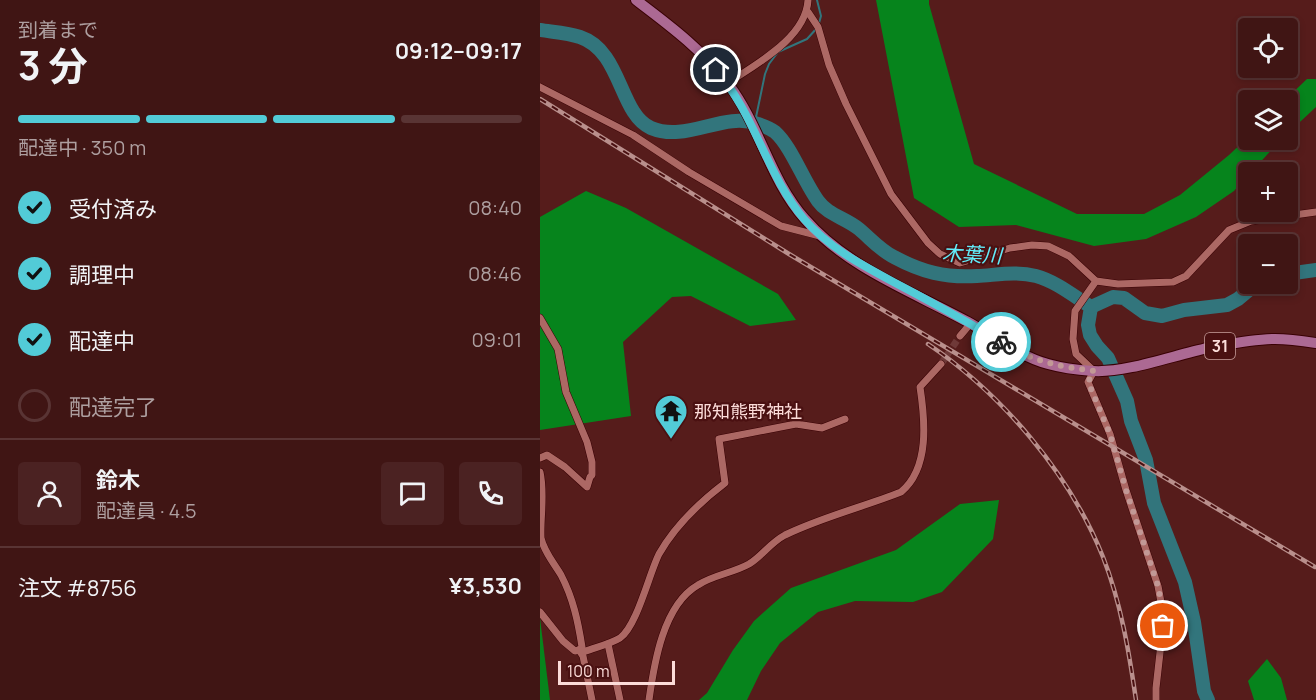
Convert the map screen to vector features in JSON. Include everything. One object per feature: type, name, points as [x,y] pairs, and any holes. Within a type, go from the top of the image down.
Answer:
[{"type":"main road","name":"31","points":[[636,0],[705,57],[728,83],[741,103],[784,189],[804,218],[823,237],[848,257],[1015,350],[1049,364],[1099,371],[1246,342],[1275,339],[1316,343]]},
{"type":"street","points":[[728,83],[775,51],[800,26],[808,12],[808,0]]},
{"type":"street","points":[[808,12],[818,27],[829,65],[891,194],[928,243],[940,254],[960,263],[1010,248],[1032,245],[1048,246],[1069,256],[1096,281],[1118,284],[1173,282],[1186,276],[1229,230],[1251,220],[1316,212]]},
{"type":"street","points":[[540,87],[633,135],[689,172],[781,226],[823,237]]},
{"type":"street","points":[[1096,281],[1075,311],[1073,339],[1076,354],[1099,371],[1088,382],[1110,434],[1158,586],[1163,613],[1156,700]]},
{"type":"street","points":[[540,318],[558,349],[566,392],[592,462],[592,475],[587,487],[547,456],[540,459]]},
{"type":"street","points":[[960,336],[970,323]]},
{"type":"street","points":[[649,700],[654,668],[670,618],[683,597],[696,585],[747,565],[758,558],[773,542],[786,535],[837,514],[901,492],[908,487],[921,459],[924,412],[920,387],[941,364]]},
{"type":"street","points":[[540,612],[571,650],[586,651],[622,637],[629,627],[660,554],[681,524],[705,498],[725,483],[719,439],[796,424],[822,428],[845,418]]},
{"type":"street","points":[[540,472],[542,540],[577,615],[582,647],[579,650]]},
{"type":"street","points":[[608,644],[620,700]]},
{"type":"street","points":[[579,650],[583,656],[592,700]]},
{"type":"green space","points":[[876,0],[929,0],[974,164],[1077,214],[1144,214],[1180,195],[1238,146],[1238,150],[1272,150],[1260,162],[1238,162],[1238,186],[1196,217],[1146,239],[1094,246],[1016,225],[959,227],[914,198]]},
{"type":"green space","points":[[1307,79],[1316,79],[1316,107],[1298,124],[1298,90],[1295,90]]},
{"type":"green space","points":[[586,191],[626,208],[778,294],[796,320],[750,326],[691,296],[672,297],[623,342],[631,416],[540,430],[540,217]]},
{"type":"green space","points":[[999,500],[993,539],[942,592],[913,602],[855,601],[818,612],[780,643],[761,671],[747,700],[699,700],[707,693],[754,621],[791,588],[896,550],[960,504]]},
{"type":"green space","points":[[540,618],[550,700],[540,700]]},
{"type":"green space","points":[[1267,659],[1281,678],[1287,700],[1254,700],[1248,681]]},
{"type":"waterway","points":[[817,0],[821,16],[819,23]]},
{"type":"waterway","points":[[755,122],[769,64],[778,52],[807,39],[817,28]]},
{"type":"waterway","name":"木葉川","points":[[540,30],[580,37],[594,44],[612,68],[632,110],[640,121],[651,128],[664,132],[678,132],[732,121],[745,121],[767,127],[781,138],[822,206],[854,225],[894,257],[924,270],[954,276],[1014,274],[1036,276],[1057,285],[1091,307],[1088,325],[1090,335],[1108,358],[1127,401],[1131,421],[1146,460],[1154,503],[1185,582],[1194,622],[1204,691],[1208,700]]},
{"type":"waterway","points":[[1298,272],[1316,270]]},
{"type":"waterway","points":[[1091,307],[1113,297],[1124,298],[1145,313],[1162,316],[1184,310],[1227,305],[1244,294]]},
{"type":"tunnel","points":[[941,364],[960,336]]},
{"type":"railway","points":[[540,99],[789,254],[1315,567]]},
{"type":"railway","points":[[928,344],[955,364],[1007,411],[1053,466],[1072,496],[1103,557],[1115,592],[1124,628],[1136,700]]},
{"type":"way so far","points":[[1001,342],[1049,364],[1094,371],[1088,382],[1110,434],[1158,586],[1163,626]]},
{"type":"place","name":"那知熊野神社","points":[[671,440]]},
{"type":"route","points":[[716,70],[741,103],[784,189],[804,218],[823,237],[848,257],[1001,342]]}]
